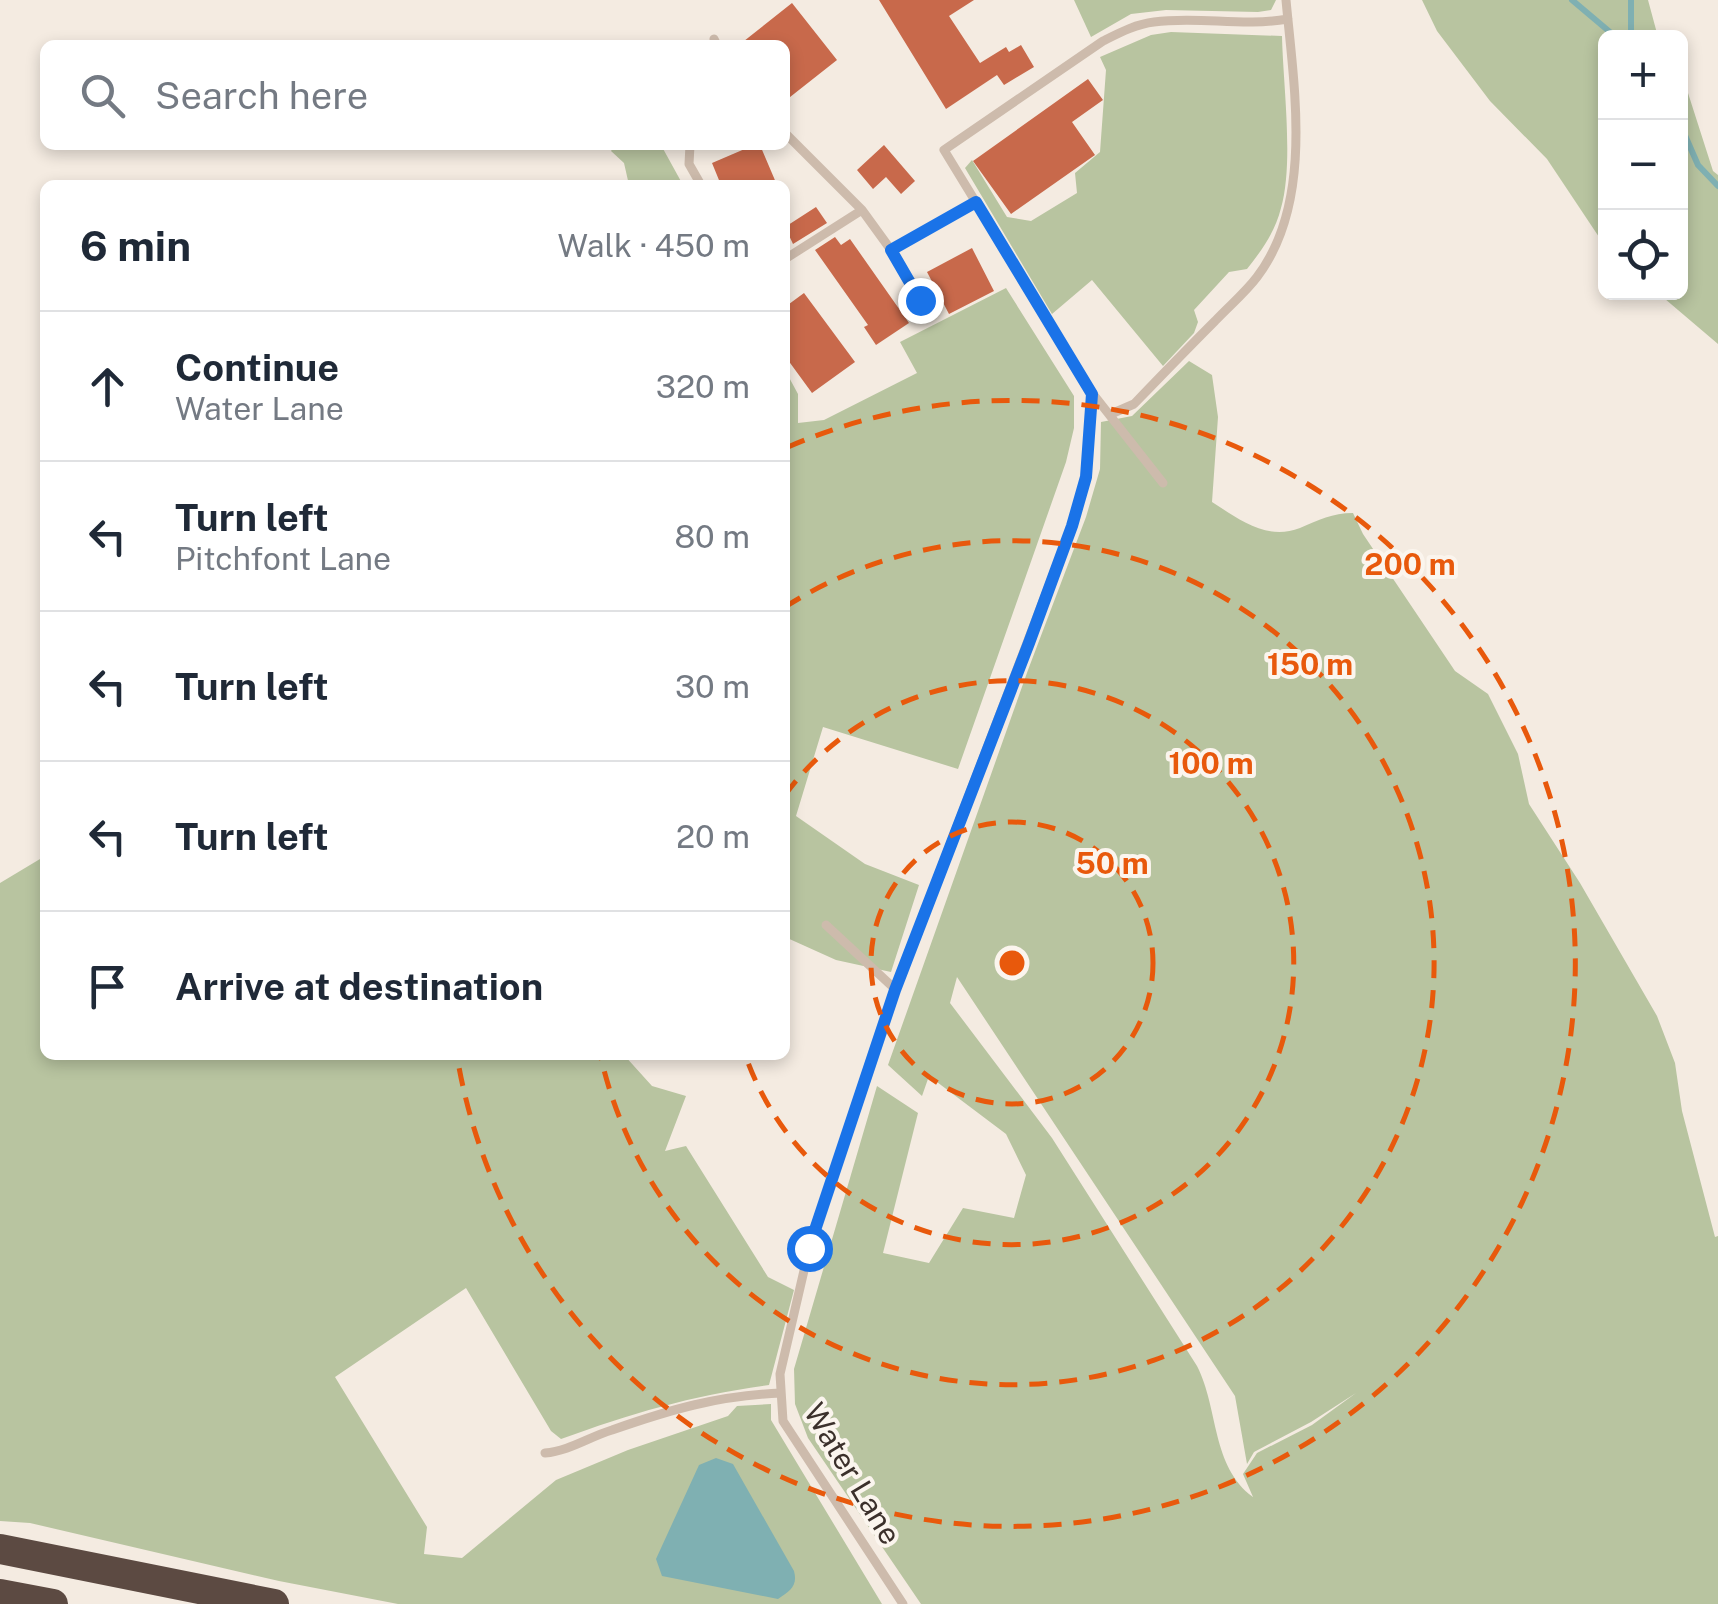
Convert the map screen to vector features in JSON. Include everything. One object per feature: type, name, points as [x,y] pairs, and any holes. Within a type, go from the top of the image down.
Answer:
[{"type":"highway","points":[[0,1549],[274,1604]]},
{"type":"highway","points":[[0,1594],[53,1604]]},
{"type":"lane","points":[[1110,414],[1134,404],[1256,278],[1270,258],[1290,202],[1294,170],[1286,0]]},
{"type":"lane","points":[[1164,483],[1092,394],[944,150],[1103,41],[1128,29],[1153,22],[1260,24],[1288,19]]},
{"type":"lane","points":[[790,138],[862,210],[920,300],[933,307]]},
{"type":"lane","points":[[690,150],[689,164],[698,180]]},
{"type":"lane","points":[[891,250],[976,202]]},
{"type":"lane","points":[[790,256],[862,210]]},
{"type":"lane","name":"Water Lane","points":[[902,1604],[784,1421],[780,1374],[809,1248],[895,990],[1072,526],[1086,477],[1092,394]]},
{"type":"lane","points":[[826,925],[895,990]]},
{"type":"lane","points":[[546,1453],[562,1451],[584,1439],[701,1401],[782,1393]]},
{"type":"green space","points":[[1074,0],[1276,0],[1271,10],[1258,12],[1166,10],[1131,14],[1091,37]]},
{"type":"green space","points":[[1422,0],[1648,0],[1656,30],[1598,30],[1598,236],[1547,159],[1490,101],[1437,31]]},
{"type":"green space","points":[[1171,32],[1282,36],[1287,169],[1281,208],[1267,240],[1247,269],[1229,272],[1194,310],[1198,322],[1194,333],[1163,366],[1092,280],[1052,314],[965,168],[972,160],[1007,217],[1031,221],[1077,193],[1075,173],[1100,152],[1106,70],[1100,57],[1151,35]]},
{"type":"green space","points":[[1688,93],[1713,171],[1718,175],[1718,344],[1666,300],[1688,300]]},
{"type":"green space","points":[[664,150],[680,180],[628,180],[624,163],[611,151]]},
{"type":"green space","points":[[1006,288],[1074,396],[1074,428],[1066,462],[958,769],[823,727],[796,816],[865,864],[919,885],[891,972],[836,960],[790,939],[790,379],[798,394],[798,423],[824,420],[917,373],[900,342]]},
{"type":"green space","points":[[1189,361],[1212,375],[1218,417],[1212,502],[1253,526],[1276,532],[1353,513],[1455,671],[1488,694],[1518,754],[1529,804],[1657,1016],[1675,1063],[1682,1111],[1715,1237],[1718,1236],[1718,1604],[921,1604],[808,1438],[795,1404],[794,1369],[877,1086],[918,1113],[883,1253],[929,1263],[963,1208],[1014,1218],[1026,1175],[1006,1134],[929,1076],[922,1096],[888,1065],[1086,517],[1100,469],[1101,422],[1132,416]],"holes":[[[957,977],[1235,1396],[1247,1464],[1254,1452],[1356,1393],[1312,1425],[1257,1453],[1243,1474],[1253,1497],[1239,1484],[1223,1453],[1197,1366],[1052,1138],[950,1003]]]},
{"type":"green space","points":[[40,859],[40,1060],[629,1060],[652,1086],[686,1096],[665,1151],[686,1146],[768,1277],[794,1290],[769,1385],[664,1406],[561,1439],[551,1431],[466,1288],[335,1377],[427,1527],[424,1554],[462,1558],[556,1480],[628,1450],[728,1416],[737,1406],[771,1404],[771,1420],[882,1604],[398,1604],[279,1581],[30,1523],[0,1521],[0,883]]},
{"type":"water","points":[[716,1458],[733,1464],[794,1571],[792,1588],[778,1599],[662,1576],[656,1559],[699,1465]]},
{"type":"building","points":[[879,0],[974,0],[949,16],[980,63],[1006,47],[1009,52],[1021,45],[1034,67],[1004,85],[997,75],[946,109]]},
{"type":"building","points":[[792,3],[837,60],[790,97],[790,40],[745,40]]},
{"type":"building","points":[[1088,79],[1103,100],[1072,122],[1095,155],[1011,214],[973,161]]},
{"type":"building","points":[[884,145],[915,181],[901,194],[886,177],[873,189],[857,170]]},
{"type":"building","points":[[742,150],[762,150],[775,180],[719,180],[712,163]]},
{"type":"building","points":[[816,207],[827,223],[793,244],[790,224]]},
{"type":"building","points":[[835,237],[841,245],[850,239],[909,323],[876,345],[864,327],[868,325],[815,250]]},
{"type":"building","points":[[972,248],[994,291],[949,314],[927,272]]},
{"type":"building","points":[[804,293],[855,362],[812,393],[790,363],[790,303]]},
{"type":"waterway","points":[[1572,0],[1608,30]]},
{"type":"waterway","points":[[1631,0],[1631,30]]},
{"type":"waterway","points":[[1688,142],[1698,165],[1718,186]]},
{"type":"route","points":[[809,1248],[895,990],[1029,643],[1086,477],[1092,394],[976,202],[891,250],[920,300]]}]
